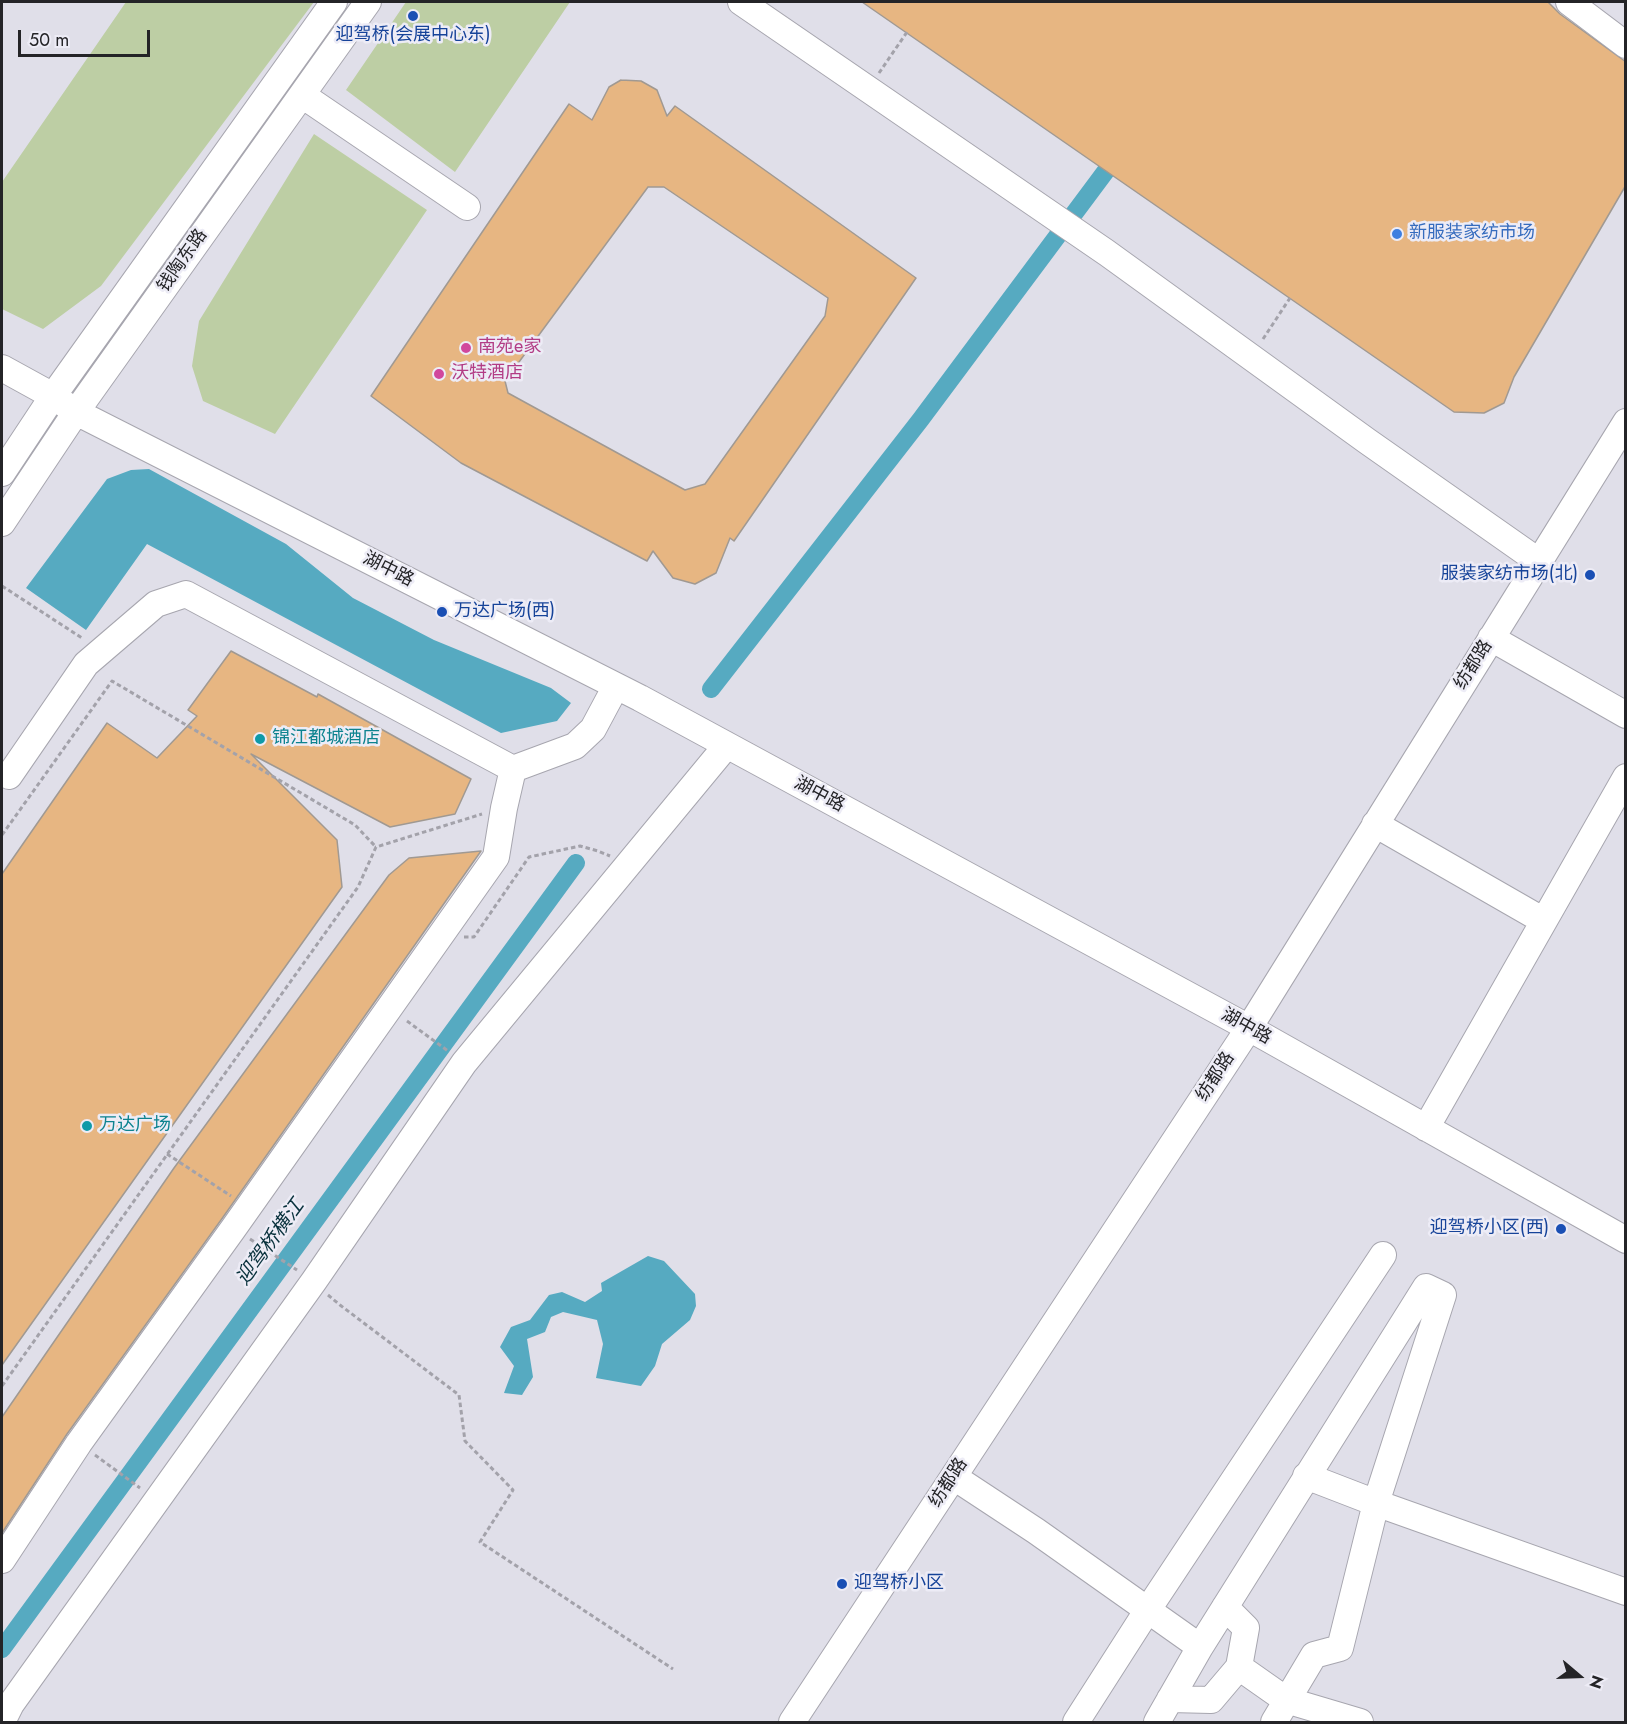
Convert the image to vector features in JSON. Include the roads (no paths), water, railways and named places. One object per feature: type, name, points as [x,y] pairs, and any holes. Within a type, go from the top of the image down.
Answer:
[{"type":"street","name":"钱陶东路","points":[[2,473],[53,396],[334,2]]},
{"type":"street","name":"钱陶东路","points":[[4,520],[76,412],[368,2]]},
{"type":"street","points":[[741,2],[1107,253],[1366,441],[1538,561]]},
{"type":"street","points":[[1569,2],[1626,45]]},
{"type":"street","points":[[302,95],[467,207]]},
{"type":"street","name":"湖中路","points":[[2,368],[53,396],[76,412],[616,686],[727,745],[1249,1028],[1626,1240]]},
{"type":"street","name":"纺都路","points":[[792,1722],[1249,1028],[1626,422]]},
{"type":"street","points":[[9,776],[86,664],[156,604],[186,594],[513,769],[575,746],[593,729],[616,686]]},
{"type":"street","points":[[1491,638],[1626,716]]},
{"type":"street","points":[[2,1722],[11,1704],[314,1281],[464,1063],[727,745]]},
{"type":"street","points":[[2,1560],[79,1443],[249,1207],[496,856],[513,769]]},
{"type":"street","points":[[1426,1128],[1626,777]]},
{"type":"street","points":[[1375,824],[1544,921]]},
{"type":"street","points":[[1076,1722],[1383,1255]]},
{"type":"street","points":[[1157,1722],[1200,1647],[1425,1287],[1443,1295],[1376,1503],[1340,1648],[1314,1655],[1274,1722]]},
{"type":"street","points":[[1306,1476],[1626,1592]]},
{"type":"street","points":[[954,1477],[1036,1531],[1200,1647]]},
{"type":"street","points":[[1170,1699],[1211,1700],[1239,1667],[1246,1628],[1225,1607]]},
{"type":"street","points":[[1239,1667],[1286,1700],[1360,1722]]},
{"type":"water","points":[[149,469],[286,544],[353,598],[434,640],[551,688],[571,703],[557,721],[501,733],[147,544],[86,630],[26,588],[107,479],[131,470]]},
{"type":"water","points":[[648,1256],[664,1261],[695,1294],[696,1306],[690,1320],[662,1344],[655,1366],[641,1386],[596,1378],[603,1344],[597,1320],[563,1312],[551,1317],[545,1332],[527,1339],[533,1377],[522,1395],[504,1393],[514,1366],[500,1347],[511,1327],[530,1320],[549,1295],[562,1292],[585,1302],[602,1291],[601,1283]]},
{"type":"waterway","points":[[711,689],[921,419],[1120,152]]},
{"type":"waterway","name":"迎驾桥横江","points":[[2,1649],[576,863]]},
{"type":"place","name":"迎驾桥(会展中心东)","points":[[413,16]]},
{"type":"place","name":"新服装家纺市场","points":[[1397,234]]},
{"type":"place","name":"南苑e家","points":[[466,348]]},
{"type":"place","name":"沃特酒店","points":[[439,374]]},
{"type":"place","name":"服装家纺市场(北)","points":[[1590,575]]},
{"type":"place","name":"万达广场(西)","points":[[442,612]]},
{"type":"place","name":"锦江都城酒店","points":[[260,739]]},
{"type":"place","name":"万达广场","points":[[87,1126]]},
{"type":"place","name":"迎驾桥小区(西)","points":[[1561,1229]]},
{"type":"place","name":"迎驾桥小区","points":[[842,1584]]}]
